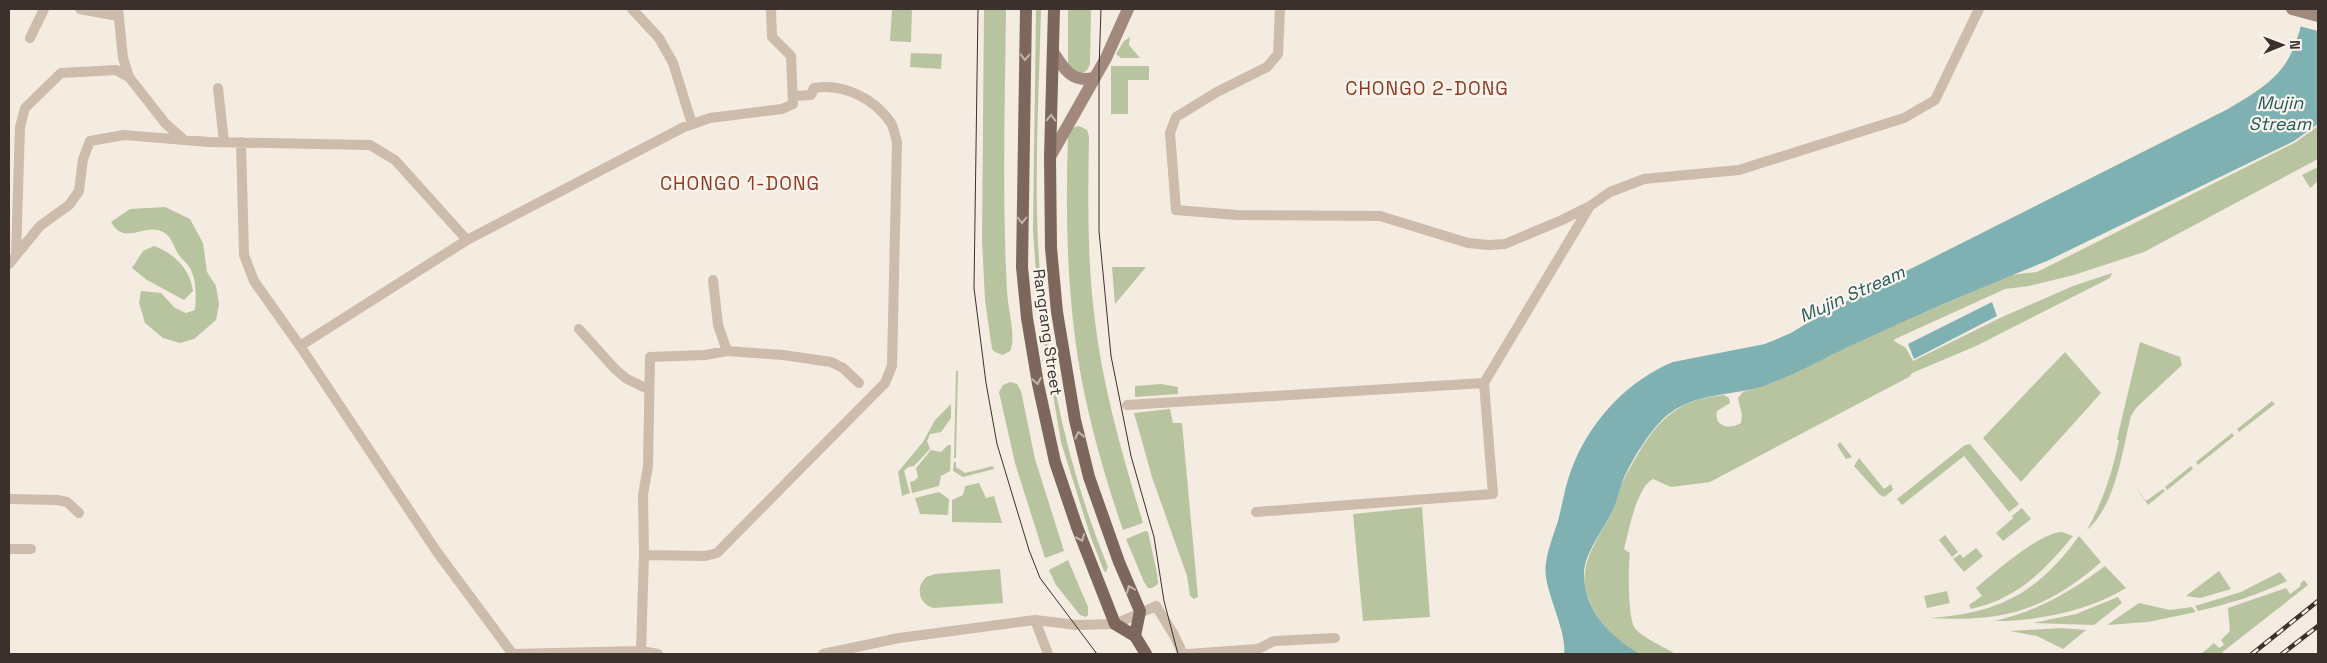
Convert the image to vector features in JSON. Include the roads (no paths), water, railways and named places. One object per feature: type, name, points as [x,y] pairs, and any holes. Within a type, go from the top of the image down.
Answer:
[{"type":"main road","name":"Rangrang Street","points":[[1026,9],[1022,268],[1026,318],[1055,462],[1077,527],[1115,624]]},
{"type":"main road","name":"Rangrang Street","points":[[1054,9],[1050,157],[1051,248],[1056,303],[1075,420],[1089,477],[1119,562],[1140,611]]},
{"type":"main road","points":[[1050,157],[1106,58],[1128,9]]},
{"type":"main road","points":[[2292,9],[2318,16]]},
{"type":"main road","points":[[1053,52],[1065,71],[1075,78],[1086,80],[1094,78]]},
{"type":"main road","points":[[1135,636],[1140,611]]},
{"type":"main road","points":[[1115,624],[1135,636],[1146,654]]},
{"type":"street","points":[[30,38],[44,9]]},
{"type":"street","points":[[80,9],[118,12],[123,58],[129,78]]},
{"type":"street","points":[[632,9],[660,38],[673,63],[692,124]]},
{"type":"street","points":[[300,346],[467,240],[692,124],[710,118],[782,109],[793,104],[791,56],[772,37],[771,9]]},
{"type":"street","points":[[1280,9],[1278,54],[1267,67],[1217,92],[1176,117],[1170,133],[1176,210],[1237,214],[1380,216],[1468,243],[1489,245],[1505,244],[1562,220],[1590,206],[1610,192],[1644,179],[1739,170],[1904,118],[1935,100],[1979,9]]},
{"type":"street","points":[[16,255],[20,127],[25,108],[61,73],[116,70],[129,78],[165,123],[184,140]]},
{"type":"street","points":[[644,555],[704,556],[717,553],[885,383],[892,366],[897,142],[891,124],[873,104],[853,91],[821,87],[814,88],[811,95],[808,96],[794,96]]},
{"type":"street","points":[[218,88],[224,142]]},
{"type":"street","points":[[9,264],[40,226],[69,205],[79,191],[83,159],[90,141],[124,135],[224,142],[370,146],[395,160],[467,240]]},
{"type":"street","points":[[241,142],[244,255],[254,281],[300,346],[437,552],[511,654],[641,652],[658,654]]},
{"type":"street","points":[[1256,512],[1494,494],[1484,383],[1590,206]]},
{"type":"street","points":[[713,280],[718,325],[727,351]]},
{"type":"street","points":[[579,329],[626,379],[648,389]]},
{"type":"street","points":[[641,652],[644,555],[643,495],[648,466],[650,357],[706,355],[727,351],[831,362],[842,368],[859,383]]},
{"type":"street","points":[[1127,405],[1484,383]]},
{"type":"street","points":[[9,499],[67,502],[79,513]]},
{"type":"street","points":[[9,549],[31,549]]},
{"type":"street","points":[[823,654],[899,638],[1035,620],[1076,625],[1115,624],[1140,611],[1156,606],[1183,654]]},
{"type":"street","points":[[1035,620],[1048,654]]},
{"type":"street","points":[[1188,654],[1258,649],[1274,641],[1335,638]]},
{"type":"water","name":"Mujin Stream","points":[[2305,9],[2318,9],[2318,124],[2294,141],[2047,261],[1909,319],[1808,367],[1761,387],[1695,401],[1682,406],[1663,419],[1643,444],[1627,472],[1614,508],[1587,558],[1584,574],[1585,587],[1589,599],[1601,621],[1619,640],[1640,654],[1564,654],[1563,637],[1546,577],[1547,556],[1574,463],[1591,431],[1602,416],[1627,390],[1642,379],[1673,362],[1765,344],[1791,333],[1827,311],[2228,109],[2260,89],[2281,70],[2295,45]]},
{"type":"water","points":[[1992,302],[1997,316],[1914,359],[1908,344]]},
{"type":"tram line","points":[[978,9],[974,288],[986,383],[997,444],[1029,550],[1040,578],[1097,654]]},
{"type":"tram line","points":[[1101,9],[1099,231],[1111,356],[1131,456],[1154,537],[1164,601],[1178,654]]},
{"type":"railway","points":[[2252,654],[2318,601]]},
{"type":"railway","points":[[2282,654],[2318,626]]},
{"type":"district","name":"CHONGO 2-DONG","points":[[1427,88]]},
{"type":"district","name":"CHONGO 1-DONG","points":[[740,183]]}]
